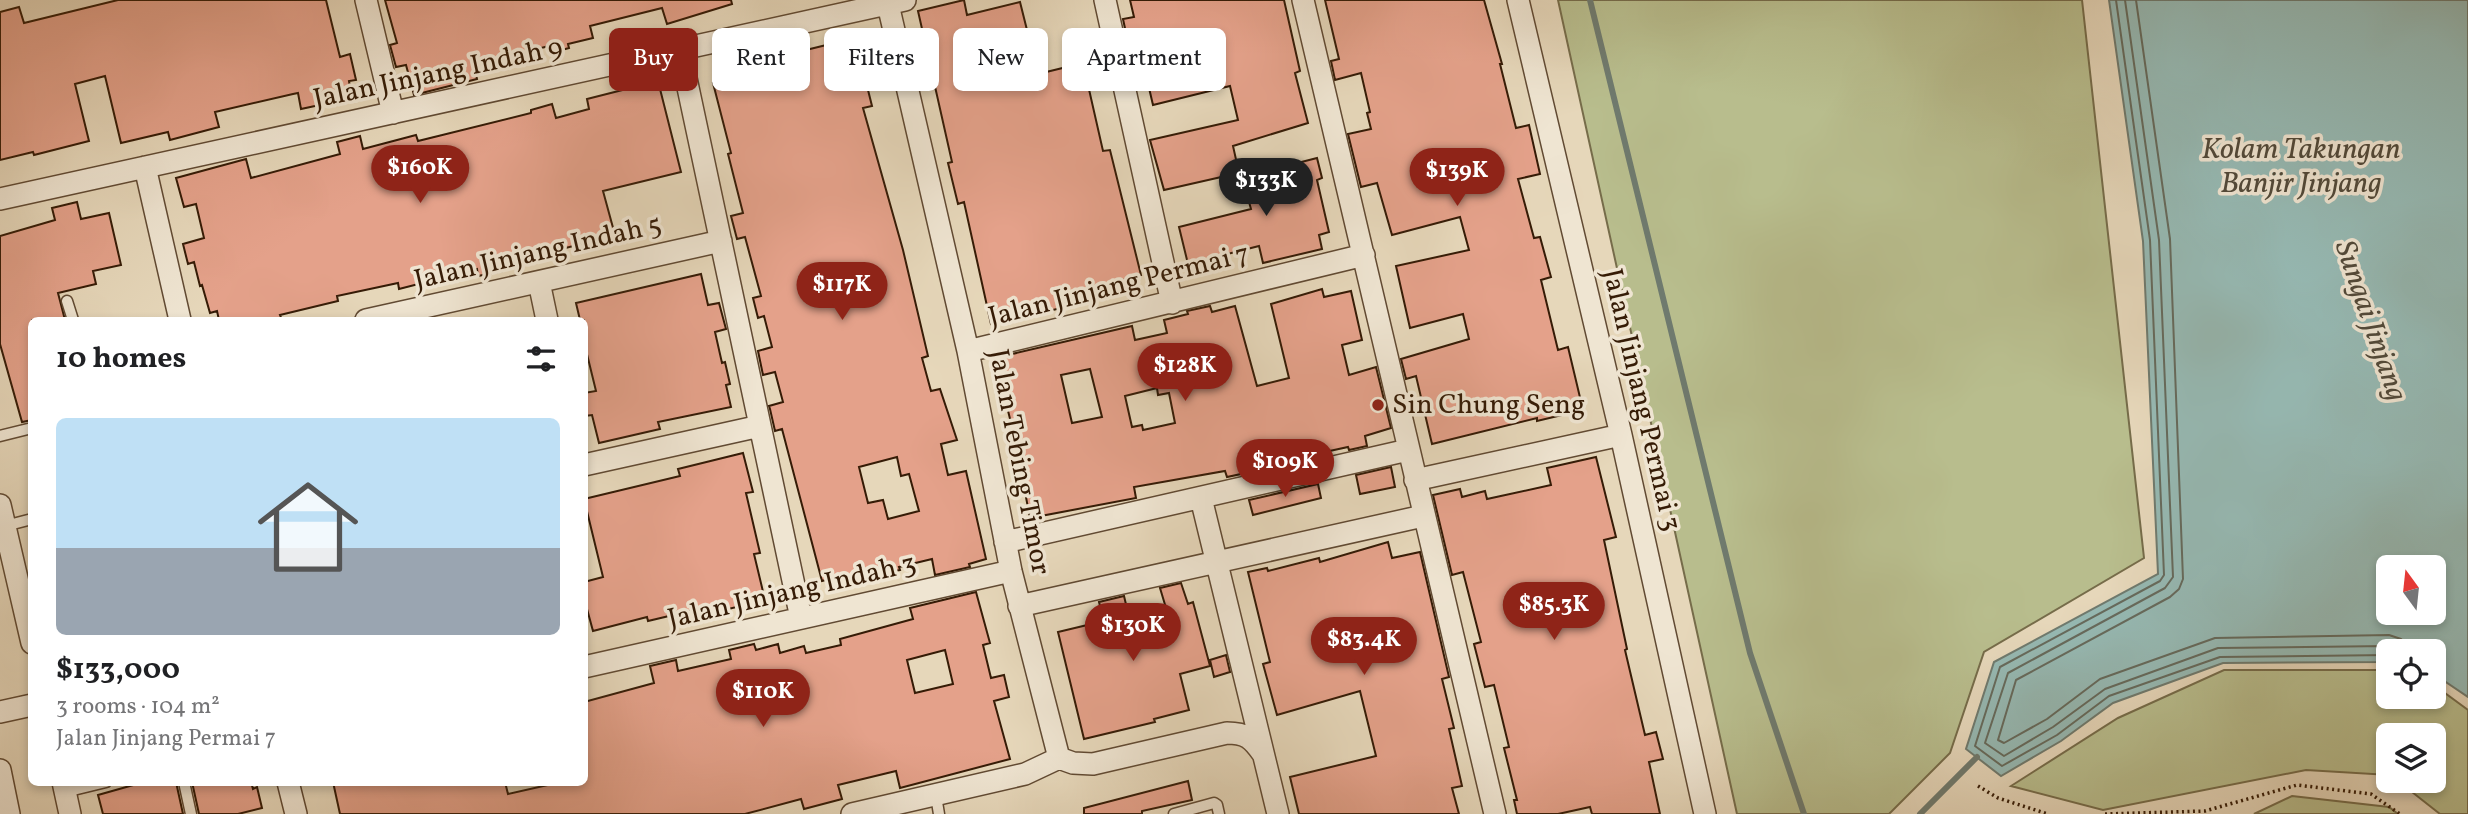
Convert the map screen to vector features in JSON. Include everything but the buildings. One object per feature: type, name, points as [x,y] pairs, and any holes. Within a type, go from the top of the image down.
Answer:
[{"type":"street","points":[[366,0],[393,113]]},
{"type":"street","points":[[1105,0],[1172,303]]},
{"type":"street","points":[[1303,0],[1495,814]]},
{"type":"street","name":"Jalan Jinjang Permai 3","points":[[1518,0],[1621,435],[1704,814]]},
{"type":"street","name":"Jalan Jinjang Indah 9","points":[[698,46],[893,1]]},
{"type":"street","name":"Jalan Tebing Timor","points":[[893,1],[968,351],[1011,571],[1059,758]]},
{"type":"street","name":"Jalan Jinjang Indah 9","points":[[0,199],[609,66]]},
{"type":"street","points":[[689,91],[801,618]]},
{"type":"street","points":[[145,167],[179,317]]},
{"type":"street","name":"Jalan Jinjang Indah 5","points":[[389,317],[721,241]]},
{"type":"street","name":"Jalan Jinjang Permai 7","points":[[968,351],[1364,255]]},
{"type":"street","points":[[539,282],[546,317]]},
{"type":"street","points":[[588,464],[760,426]]},
{"type":"street","points":[[1415,480],[1621,435]]},
{"type":"street","points":[[1005,542],[1408,450]]},
{"type":"street","points":[[1201,498],[1278,814]]},
{"type":"street","points":[[0,505],[28,614]]},
{"type":"street","points":[[1019,606],[1423,516]]},
{"type":"street","name":"Jalan Jinjang Indah 3","points":[[588,666],[1011,571]]},
{"type":"street","points":[[0,712],[28,706]]},
{"type":"street","points":[[852,814],[938,805],[1025,774],[1059,758],[1073,763],[1093,764],[1227,733],[1244,733],[1254,740],[1266,758]]},
{"type":"street","points":[[0,770],[9,814]]},
{"type":"street","points":[[289,786],[296,814]]},
{"type":"street","points":[[64,787],[70,814]]},
{"type":"lane","points":[[67,301],[72,317]]},
{"type":"lane","points":[[0,436],[28,429]]},
{"type":"lane","points":[[5,526],[28,520]]},
{"type":"lane","points":[[185,786],[191,814]]},
{"type":"lane","points":[[1174,814],[1214,803],[1219,814]]},
{"type":"path","points":[[2105,814],[2205,811],[2297,785],[2371,794],[2400,814]]},
{"type":"path","points":[[1978,786],[1998,797],[2048,814]]},
{"type":"green space","points":[[1558,0],[2082,0],[2144,558],[1984,652],[1950,753],[1889,814],[1737,814]]},
{"type":"green space","points":[[2224,670],[2376,670],[2376,709],[2446,709],[2446,694],[2468,710],[2468,814],[2440,814],[2413,793],[2446,793],[2446,723],[2376,723],[2376,774],[2306,770],[2103,810],[2011,786],[2118,718]]},
{"type":"green space","points":[[2292,796],[2389,807],[2398,814],[2254,814]]},
{"type":"water","name":"Kolam Takungan Banjir Jinjang","points":[[2109,0],[2468,0],[2468,697],[2446,682],[2446,639],[2376,639],[2376,662],[2223,663],[2113,703],[2061,741],[2001,776],[1966,749],[1994,662],[2158,574],[2143,241]]},
{"type":"waterway","points":[[1590,0],[1750,653],[1804,814]]},
{"type":"waterway","points":[[1920,814],[1977,757]]},
{"type":"place","name":"Sin Chung Seng","points":[[1378,405]]},
{"type":"water label","name":"Sungai Jinjang","points":[[2370,321]]}]
